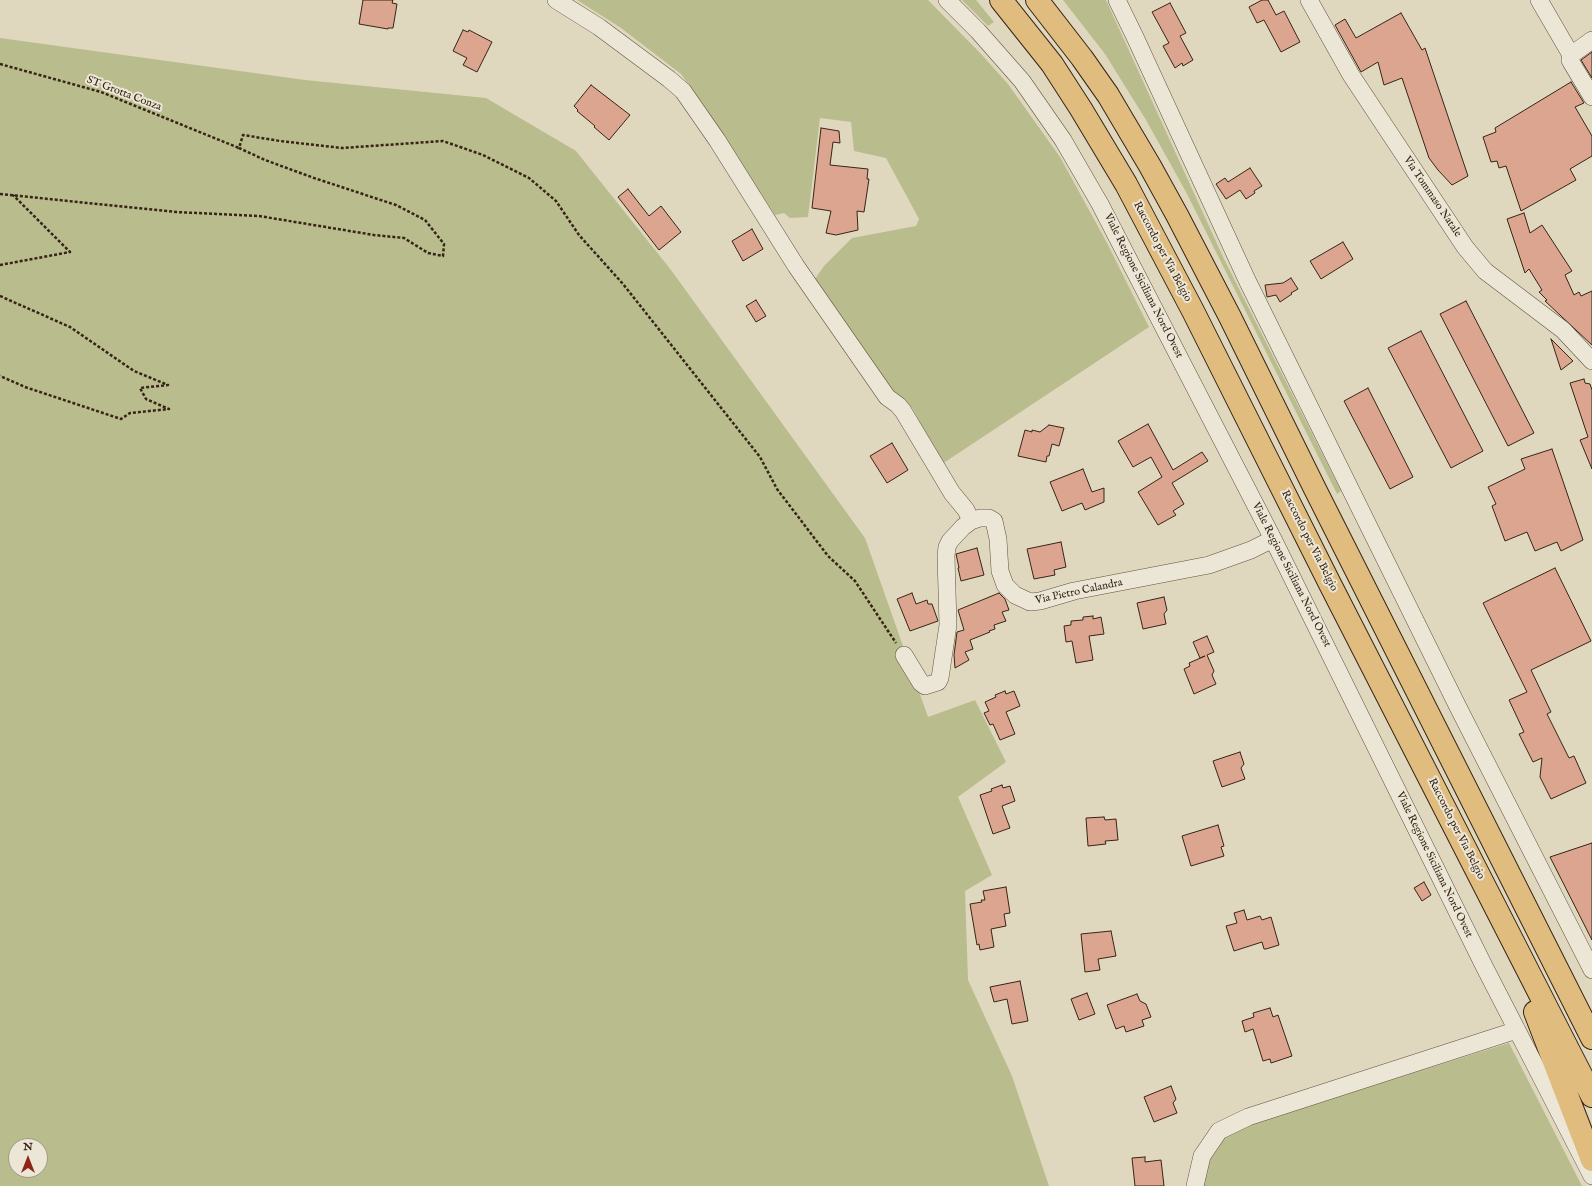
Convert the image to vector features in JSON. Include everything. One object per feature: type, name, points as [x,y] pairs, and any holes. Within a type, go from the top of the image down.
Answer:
[{"type":"highway","name":"Raccordo per Via Belgio","points":[[1001,0],[1052,64],[1126,184],[1197,318],[1330,584],[1592,1096]]},
{"type":"highway","points":[[1037,0],[1082,58],[1108,95],[1137,142],[1173,208],[1230,317],[1315,490],[1592,1038]]},
{"type":"highway","points":[[1330,584],[1391,722],[1536,1014],[1592,1160]]},
{"type":"street","points":[[556,0],[599,27],[669,79],[683,92],[717,140],[796,266],[887,397],[898,405],[903,411],[952,493],[966,510],[972,521],[957,534],[947,548],[948,625],[940,678],[938,682],[925,686],[921,683],[904,655]]},
{"type":"street","name":"Viale Regione Siciliana Nord Ovest","points":[[947,0],[978,31],[1022,81],[1063,140],[1100,204],[1273,539],[1517,1030],[1592,1176]]},
{"type":"street","points":[[1117,0],[1136,37],[1247,280],[1304,398],[1458,707],[1592,970]]},
{"type":"street","name":"Via Tommaso Natale","points":[[1309,0],[1351,75],[1465,247],[1485,271],[1562,330],[1592,361]]},
{"type":"street","points":[[1539,0],[1571,55],[1570,60],[1592,97]]},
{"type":"street","points":[[1571,55],[1592,40]]},
{"type":"street","name":"Via Pietro Calandra","points":[[972,521],[984,518],[989,518],[994,521],[997,532],[998,560],[1002,579],[1005,585],[1015,595],[1030,602],[1040,601],[1074,591],[1209,565],[1251,550],[1273,539]]},
{"type":"street","points":[[1195,1186],[1202,1156],[1219,1131],[1248,1118],[1517,1030]]},
{"type":"path","name":"ST Grotta Conza","points":[[0,64],[102,92],[265,160],[396,205],[425,220],[444,244],[444,256],[428,253],[404,238],[374,235],[259,216],[176,212],[12,195]]},
{"type":"path","points":[[239,148],[244,135],[280,141],[342,148],[444,141],[483,155],[529,178],[556,201],[579,235],[624,284],[760,457],[777,489],[828,556],[855,581],[904,655]]},
{"type":"path","points":[[0,194],[12,195],[70,252],[0,265]]},
{"type":"path","points":[[0,296],[70,327],[134,370],[168,385],[140,388],[146,399],[170,409],[130,413],[121,419],[25,387],[0,376]]},
{"type":"green space","points":[[577,0],[928,0],[1008,84],[1060,157],[1107,243],[1149,327],[942,464],[913,409],[901,397],[889,389],[815,279],[824,266],[852,238],[916,226],[919,219],[886,158],[854,151],[851,122],[820,118],[808,217],[790,218],[784,213],[775,215],[703,104],[681,74],[621,28]]},
{"type":"green space","points":[[962,0],[976,0],[994,22],[988,26]]},
{"type":"green space","points":[[1063,0],[1106,0],[1224,259],[1341,491],[1337,494],[1186,192],[1146,120],[1105,54]]},
{"type":"green space","points":[[0,38],[305,80],[486,98],[576,151],[671,270],[865,538],[928,717],[975,700],[1006,762],[958,797],[992,875],[965,891],[968,980],[1012,1076],[1049,1186],[0,1186]]},
{"type":"green space","points":[[1509,1043],[1582,1186],[1202,1186],[1208,1159],[1223,1136],[1246,1125]]},
{"type":"building","points":[[363,0],[393,0],[392,3],[397,4],[393,28],[388,29],[359,24]]},
{"type":"building","points":[[1262,0],[1268,0],[1276,15],[1284,11],[1300,42],[1281,52],[1264,20],[1257,23],[1249,7]]},
{"type":"building","points":[[1170,3],[1186,33],[1180,36],[1193,60],[1183,66],[1182,63],[1175,68],[1163,46],[1169,43],[1152,12]]},
{"type":"building","points":[[1401,13],[1422,50],[1425,48],[1468,176],[1452,185],[1429,158],[1402,78],[1384,85],[1378,62],[1361,72],[1335,25],[1345,19],[1356,38]]},
{"type":"building","points":[[463,30],[468,32],[469,30],[492,42],[477,72],[463,65],[467,58],[453,51]]},
{"type":"building","points":[[1592,52],[1592,78],[1581,60]]},
{"type":"building","points":[[1571,82],[1584,103],[1575,107],[1592,136],[1592,156],[1570,169],[1576,180],[1521,211],[1506,166],[1499,168],[1497,161],[1491,162],[1483,137],[1496,132],[1495,128]]},
{"type":"building","points":[[591,85],[630,115],[609,140],[577,111],[578,110],[574,106]]},
{"type":"building","points":[[821,128],[839,131],[840,143],[833,142],[830,165],[868,169],[867,179],[869,179],[864,212],[857,211],[858,230],[836,235],[826,233],[831,211],[812,208]]},
{"type":"building","points":[[1250,168],[1262,186],[1246,199],[1240,190],[1226,199],[1216,184],[1225,178],[1228,182]]},
{"type":"building","points":[[628,189],[649,216],[661,206],[681,232],[659,250],[618,197]]},
{"type":"building","points":[[1524,213],[1530,233],[1542,225],[1572,271],[1565,275],[1574,295],[1579,292],[1581,296],[1592,291],[1592,345],[1545,301],[1547,300],[1539,292],[1542,290],[1529,269],[1525,273],[1507,219]]},
{"type":"building","points":[[752,229],[763,249],[743,261],[732,241]]},
{"type":"building","points":[[1343,242],[1353,259],[1321,279],[1310,261]]},
{"type":"building","points":[[1291,278],[1298,289],[1291,293],[1292,294],[1280,302],[1276,295],[1267,297],[1265,285],[1283,283]]},
{"type":"building","points":[[756,300],[766,316],[756,322],[746,306]]},
{"type":"building","points":[[1466,301],[1534,433],[1508,446],[1440,314]]},
{"type":"building","points":[[1421,331],[1483,451],[1451,468],[1388,348]]},
{"type":"building","points":[[1551,339],[1573,361],[1561,370]]},
{"type":"building","points":[[1584,379],[1585,383],[1590,384],[1592,390],[1592,469],[1580,440],[1588,437],[1570,383]]},
{"type":"building","points":[[1368,388],[1413,477],[1390,489],[1344,401]]},
{"type":"building","points":[[1148,424],[1173,470],[1202,452],[1208,461],[1172,483],[1184,504],[1173,511],[1176,515],[1158,525],[1138,492],[1162,477],[1151,457],[1133,467],[1118,441]]},
{"type":"building","points":[[1049,425],[1064,428],[1059,446],[1052,444],[1046,462],[1018,456],[1025,430],[1040,432]]},
{"type":"building","points":[[892,443],[908,470],[887,483],[870,456]]},
{"type":"building","points":[[1552,449],[1583,540],[1561,551],[1557,542],[1535,551],[1527,532],[1505,541],[1492,506],[1496,504],[1488,487],[1525,469],[1521,459]]},
{"type":"building","points":[[1083,469],[1092,492],[1104,488],[1104,502],[1085,510],[1082,503],[1062,511],[1050,482]]},
{"type":"building","points":[[1061,542],[1066,567],[1054,570],[1055,575],[1034,579],[1027,549]]},
{"type":"building","points":[[977,548],[984,575],[961,581],[956,554]]},
{"type":"building","points":[[1555,568],[1591,641],[1531,670],[1551,712],[1547,714],[1569,758],[1574,756],[1586,783],[1551,799],[1540,777],[1542,758],[1533,762],[1519,734],[1524,732],[1509,700],[1527,692],[1483,603]]},
{"type":"building","points":[[912,593],[916,604],[927,600],[928,604],[932,604],[938,621],[910,631],[897,599]]},
{"type":"building","points":[[999,593],[1005,599],[1009,610],[1002,612],[1006,621],[994,625],[995,629],[989,631],[990,632],[970,640],[973,649],[965,652],[969,660],[955,668],[954,655],[957,632],[964,630],[958,610]]},
{"type":"building","points":[[1164,597],[1167,610],[1164,614],[1166,624],[1143,629],[1137,603]]},
{"type":"building","points":[[1093,616],[1093,619],[1101,617],[1104,634],[1089,636],[1093,660],[1076,663],[1072,641],[1066,642],[1064,626],[1071,625],[1071,621],[1083,620],[1083,617]]},
{"type":"building","points":[[1207,636],[1214,652],[1207,655],[1214,671],[1212,675],[1216,684],[1194,694],[1184,669],[1190,666],[1189,663],[1205,656],[1200,658],[1193,642]]},
{"type":"building","points":[[1005,691],[1006,694],[1014,691],[1020,706],[1006,712],[1015,734],[1000,740],[993,724],[990,725],[984,713],[989,711],[985,702],[996,697],[995,695]]},
{"type":"building","points":[[1240,752],[1244,764],[1241,768],[1245,779],[1222,787],[1213,761]]},
{"type":"building","points":[[1002,785],[1003,788],[1010,786],[1015,801],[1002,806],[1010,828],[993,834],[980,795],[992,791],[991,789]]},
{"type":"building","points":[[1104,817],[1105,820],[1116,819],[1118,840],[1105,841],[1106,844],[1088,846],[1086,818]]},
{"type":"building","points":[[1218,825],[1224,846],[1221,847],[1224,856],[1191,866],[1182,836]]},
{"type":"building","points":[[1592,843],[1592,940],[1550,857]]},
{"type":"building","points":[[1424,882],[1431,895],[1422,901],[1414,888]]},
{"type":"building","points":[[1006,887],[1010,913],[1004,914],[1006,926],[991,929],[994,947],[980,950],[979,944],[977,945],[970,904],[985,900],[983,891]]},
{"type":"building","points":[[1244,910],[1247,920],[1260,916],[1262,920],[1271,917],[1279,945],[1264,949],[1262,942],[1234,951],[1226,926],[1237,923],[1234,913]]},
{"type":"building","points":[[1111,931],[1116,956],[1098,959],[1100,970],[1085,972],[1081,934]]},
{"type":"building","points":[[1020,981],[1028,1021],[1012,1024],[1007,999],[994,1002],[990,987]]},
{"type":"building","points":[[1087,993],[1095,1014],[1079,1020],[1071,999]]},
{"type":"building","points":[[1137,994],[1140,1001],[1146,1004],[1151,1017],[1142,1020],[1144,1026],[1126,1032],[1124,1026],[1116,1029],[1107,1005]]},
{"type":"building","points":[[1270,1008],[1273,1017],[1278,1015],[1292,1056],[1271,1063],[1270,1059],[1263,1061],[1253,1029],[1245,1032],[1242,1021],[1254,1017],[1253,1013]]},
{"type":"building","points":[[1171,1086],[1176,1099],[1173,1103],[1177,1113],[1154,1122],[1144,1097]]},
{"type":"building","points":[[1145,1157],[1145,1162],[1161,1160],[1164,1186],[1135,1186],[1132,1158]]}]
